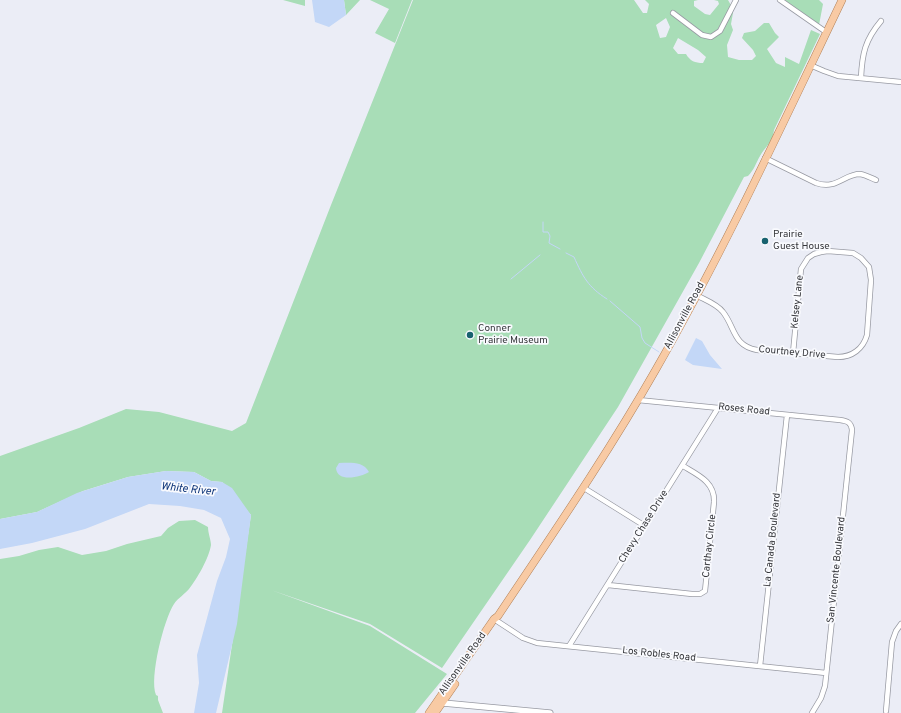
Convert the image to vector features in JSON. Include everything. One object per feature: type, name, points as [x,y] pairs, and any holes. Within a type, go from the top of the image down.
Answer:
[{"type":"main road","name":"Allisonville Road","points":[[435,713],[584,488],[638,400],[720,252],[842,0]]},
{"type":"main road","name":"Allisonville Road","points":[[429,713],[494,619],[497,618]]},
{"type":"street","points":[[673,13],[702,35],[711,36],[720,31],[736,0]]},
{"type":"street","points":[[780,0],[826,32]]},
{"type":"street","points":[[861,78],[862,57],[865,46],[869,37],[881,21]]},
{"type":"street","points":[[810,64],[835,75],[901,82]]},
{"type":"street","points":[[765,158],[822,184],[834,184],[859,174],[876,180]]},
{"type":"street","name":"Kelsey Lane","points":[[793,353],[801,269],[810,256],[824,251],[855,254],[862,258],[870,269],[872,280],[867,333],[862,347]]},
{"type":"street","name":"Courtney Drive","points":[[696,295],[723,311],[737,338],[746,346],[757,350],[842,357],[854,353],[862,347]]},
{"type":"street","name":"Roses Road","points":[[638,400],[844,420],[850,424]]},
{"type":"street","name":"Chevy Chase Drive","points":[[569,646],[718,408]]},
{"type":"street","name":"La Canada Boulevard","points":[[760,666],[787,415]]},
{"type":"street","name":"San Vincente Boulevard","points":[[812,713],[823,694],[826,673],[852,430],[850,424]]},
{"type":"street","name":"Carthay Circle","points":[[608,585],[692,594],[702,594],[705,591],[714,493],[708,482],[683,466]]},
{"type":"street","points":[[584,488],[645,526]]},
{"type":"street","name":"Los Robles Road","points":[[497,618],[528,640],[537,642],[826,673]]},
{"type":"street","points":[[886,711],[892,642],[896,631],[901,624]]},
{"type":"street","points":[[443,703],[550,713]]},
{"type":"green space","points":[[283,0],[305,0],[305,6]]},
{"type":"green space","points":[[344,0],[360,0],[346,15]]},
{"type":"green space","points":[[370,0],[412,0],[395,43],[375,33],[389,9]]},
{"type":"green space","name":"Conner Prairie Museum","points":[[413,0],[634,0],[643,13],[647,13],[649,4],[645,0],[698,0],[694,1],[694,6],[705,14],[710,15],[719,4],[718,1],[714,0],[728,0],[732,7],[733,13],[731,24],[733,30],[727,45],[728,57],[739,60],[752,60],[756,56],[753,50],[742,38],[744,33],[755,31],[764,23],[769,23],[779,37],[767,49],[776,63],[785,67],[785,57],[799,64],[811,30],[820,34],[770,141],[752,171],[748,176],[744,177],[699,263],[618,407],[530,540],[442,668],[370,624],[271,590],[370,626],[447,674],[415,713],[222,713],[251,515],[222,482],[211,481],[194,472],[166,471],[128,477],[83,491],[37,512],[0,519],[0,456],[79,428],[126,409],[159,412],[232,431],[246,423]],"holes":[[[666,18],[670,27],[666,37],[660,38],[656,25]],[[678,38],[698,50],[706,57],[703,63],[693,61],[686,54],[678,54],[673,48]]]},
{"type":"green space","points":[[784,0],[819,0],[823,4],[819,25]]},
{"type":"green space","points":[[195,520],[208,527],[211,545],[196,580],[174,604],[162,635],[154,676],[154,687],[163,713],[0,713],[0,559],[58,547],[82,555],[106,551],[127,544],[161,536],[168,528],[179,521]]},
{"type":"water","points":[[312,0],[344,0],[346,15],[329,27],[315,22]]},
{"type":"water","points":[[696,338],[702,341],[710,355],[722,369],[693,365],[685,360]]},
{"type":"water","points":[[339,463],[360,464],[369,472],[361,476],[350,478],[340,476],[337,473],[336,468]]},
{"type":"water","name":"White River","points":[[166,471],[194,472],[211,481],[222,482],[232,488],[251,515],[237,624],[216,713],[194,713],[199,683],[197,655],[230,539],[221,518],[204,510],[180,506],[149,504],[85,529],[32,543],[0,549],[0,519],[37,512],[77,493],[128,477]]},
{"type":"waterway","points":[[543,222],[543,232],[548,232],[550,236],[549,243],[560,249]]},
{"type":"waterway","points":[[566,253],[574,257],[583,276],[600,295],[607,299]]},
{"type":"waterway","points":[[511,279],[540,255]]},
{"type":"waterway","points":[[610,301],[640,327],[642,338],[645,343],[659,352]]},
{"type":"place","name":"Prairie Guest House","points":[[765,241]]},
{"type":"place","name":"Conner Prairie Museum","points":[[470,335]]}]
